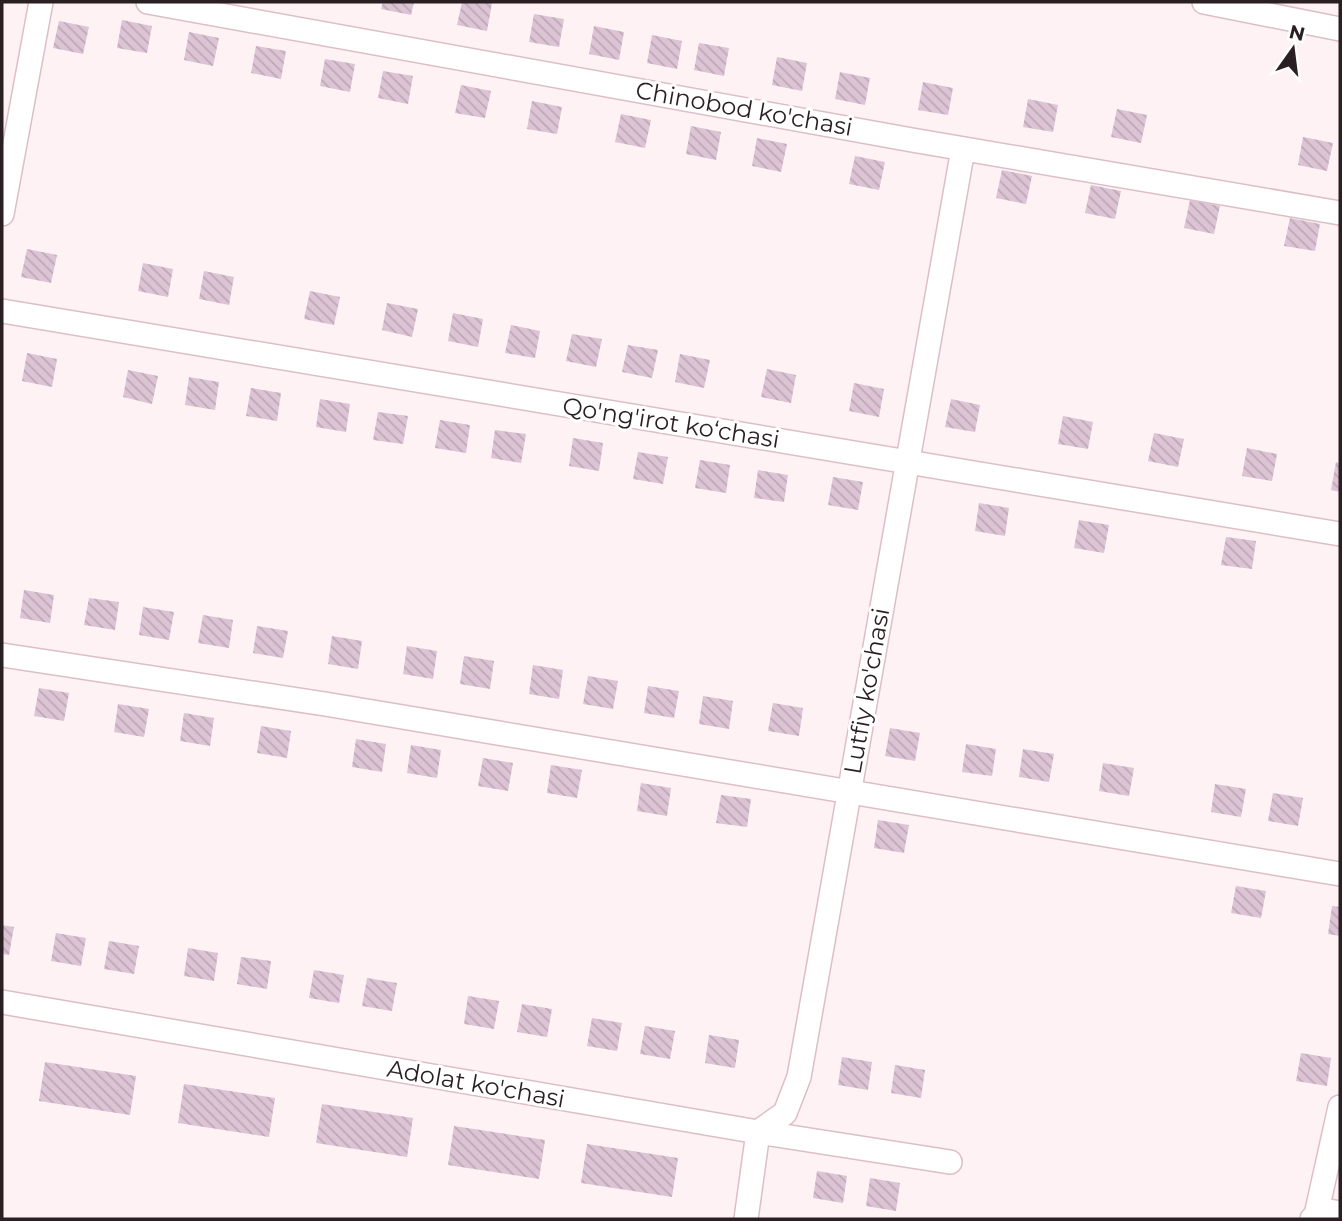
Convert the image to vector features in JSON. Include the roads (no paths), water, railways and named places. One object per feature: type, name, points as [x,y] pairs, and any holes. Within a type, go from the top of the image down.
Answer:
[{"type":"street","points":[[2,214],[41,2]]},
{"type":"street","name":"Chinobod ko'chasi","points":[[148,2],[963,149],[1340,213]]},
{"type":"street","points":[[1204,2],[1340,29]]},
{"type":"street","name":"Lutfiy ko'chasi","points":[[758,1132],[785,1112],[799,1077],[963,149]]},
{"type":"street","name":"Qo'ng'irot ko‘chasi","points":[[2,311],[1340,534]]},
{"type":"street","points":[[2,655],[325,704],[1340,874]]},
{"type":"street","name":"Adolat ko'chasi","points":[[2,1002],[758,1132],[950,1162]]},
{"type":"street","points":[[1314,1217],[1340,1107]]},
{"type":"street","points":[[746,1219],[758,1132]]},
{"type":"street","points":[[1314,1217],[1329,1210],[1340,1213]]}]
